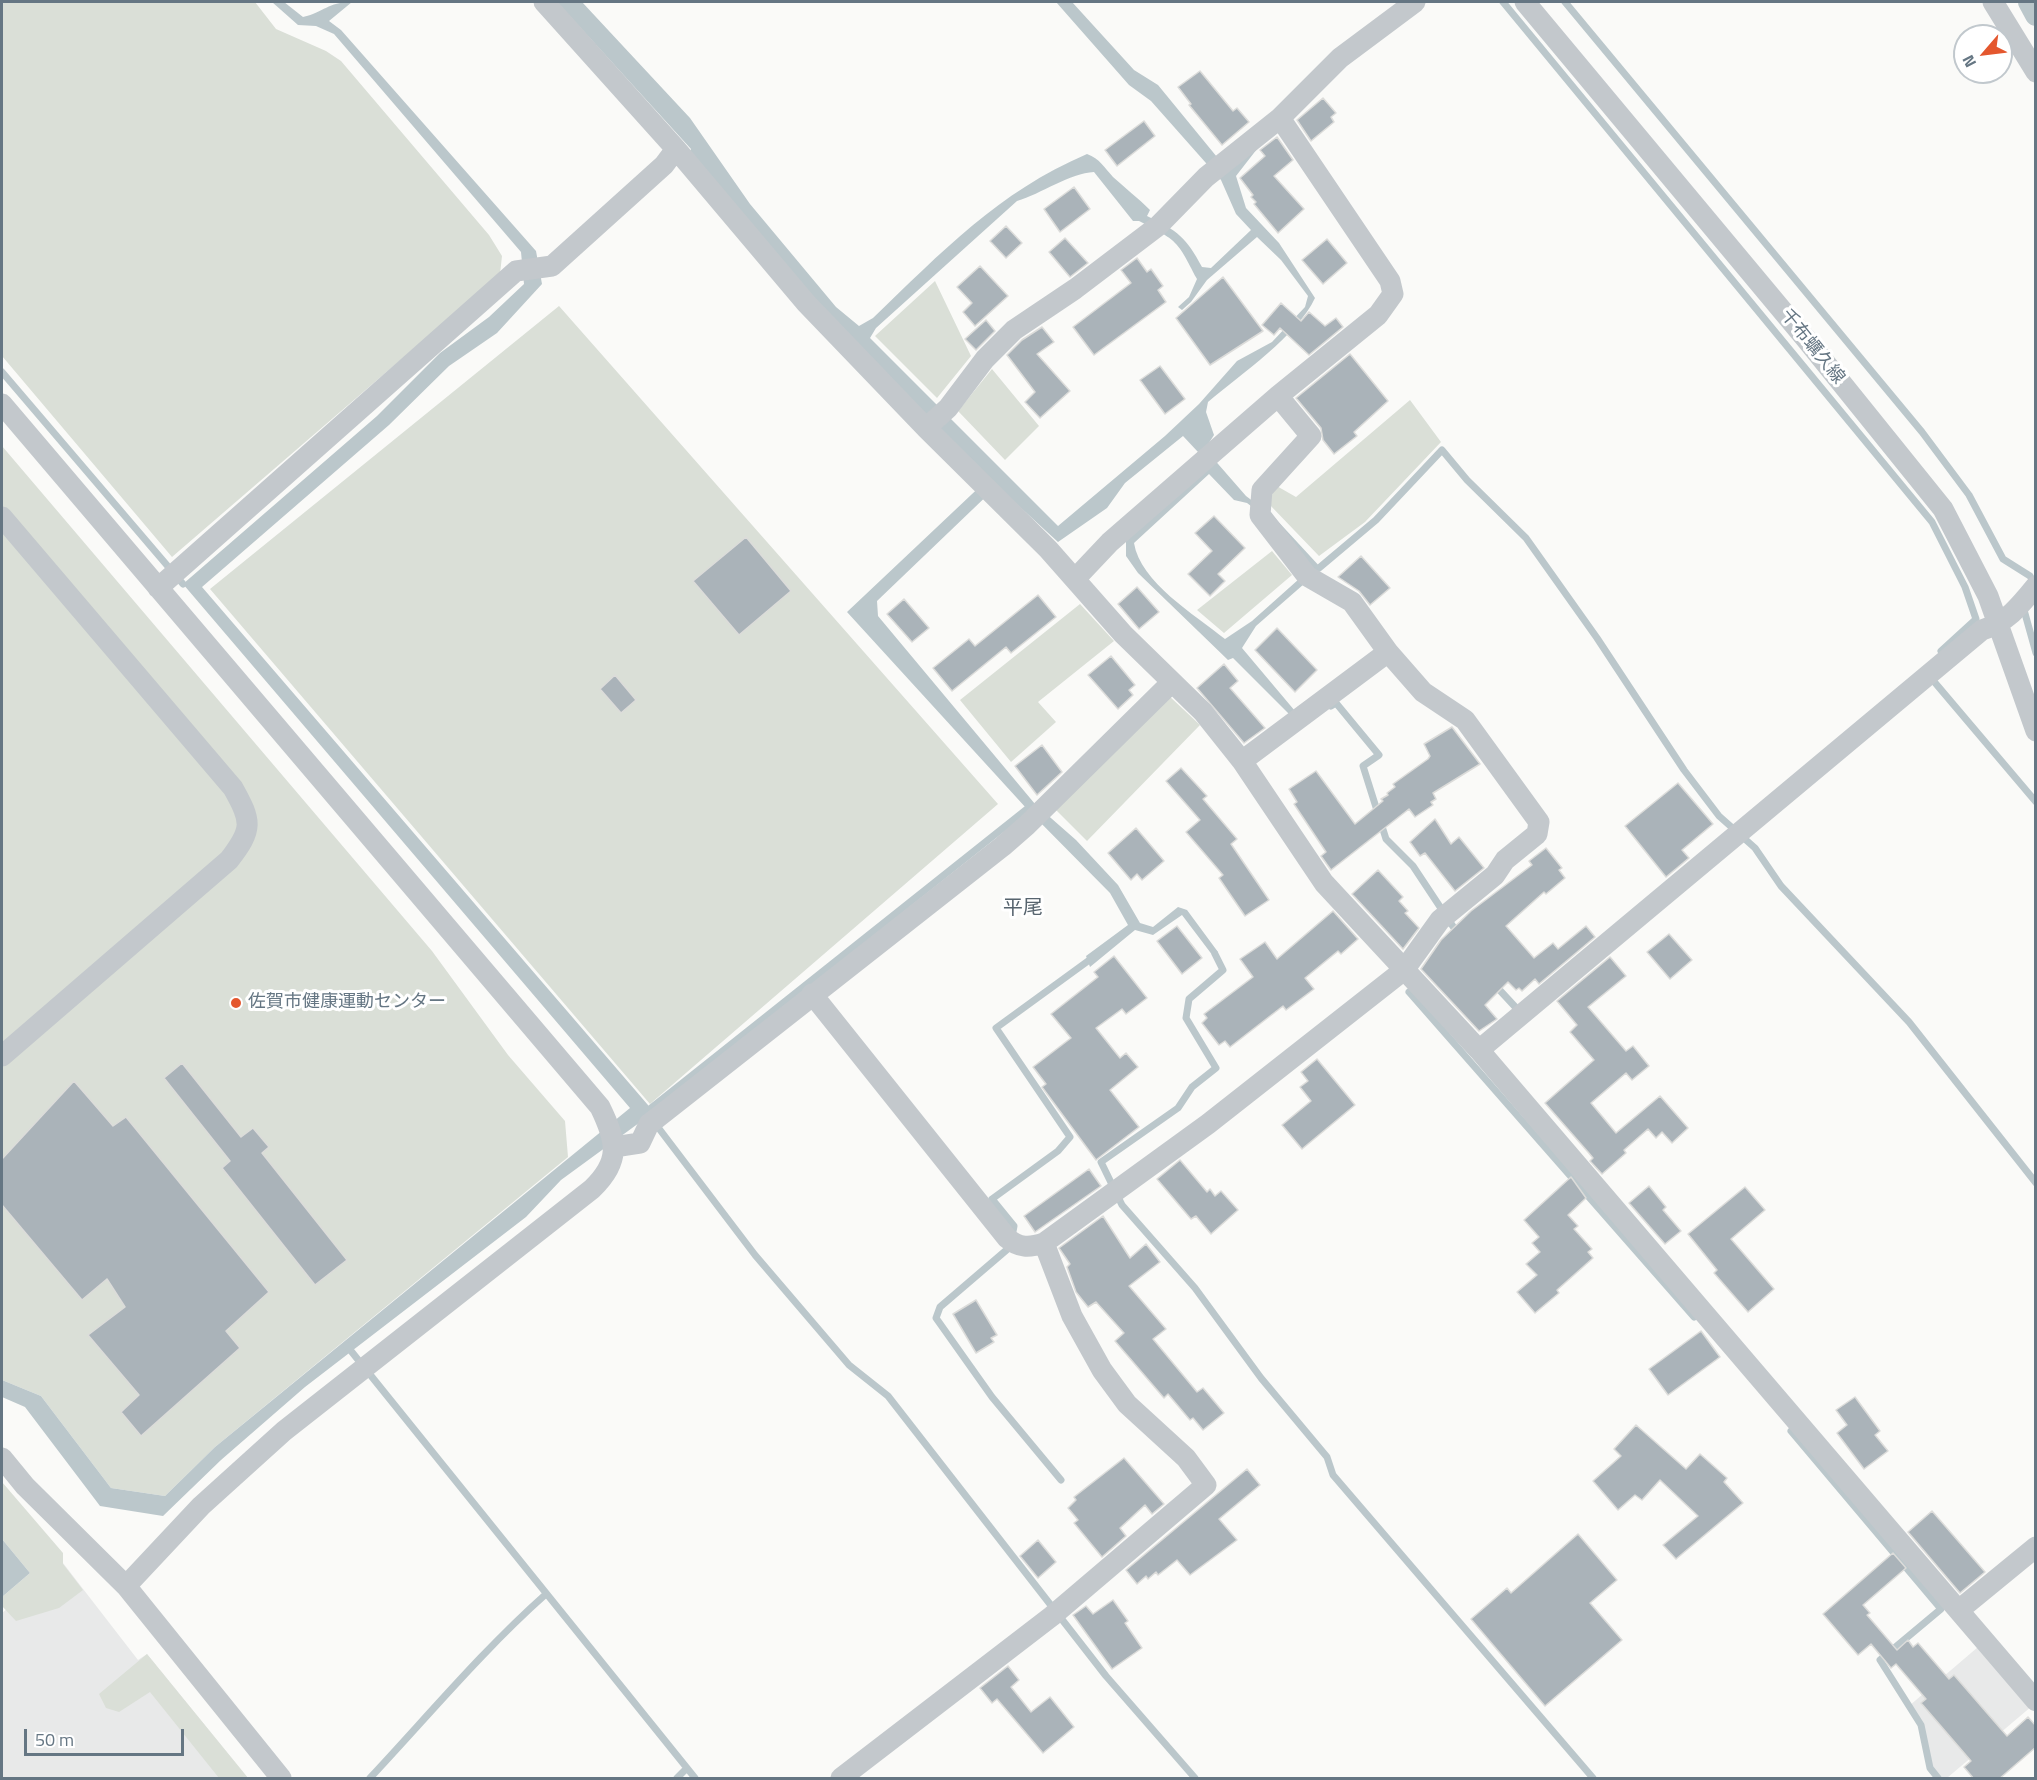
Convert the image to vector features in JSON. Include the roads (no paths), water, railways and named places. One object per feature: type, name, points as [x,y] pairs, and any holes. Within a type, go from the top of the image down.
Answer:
[{"type":"street","points":[[544,2],[676,149],[806,303],[1076,579],[1123,634],[1203,712],[1242,761],[1324,883],[1479,1050],[2036,1701]]},
{"type":"street","points":[[926,428],[948,408],[984,359],[1014,330],[1075,290],[1157,226],[1206,177],[1280,118],[1340,58],[1415,2]]},
{"type":"street","name":"千布蠣久線","points":[[1525,2],[1798,330],[1943,510],[1988,596],[2036,730]]},
{"type":"street","points":[[1993,2],[2036,72]]},
{"type":"street","points":[[1076,579],[1110,542],[1278,396],[1378,315],[1393,294],[1390,281],[1280,118]]},
{"type":"street","points":[[168,579],[516,271],[552,266],[664,165],[676,149]]},
{"type":"street","points":[[812,994],[1012,1242],[1032,1247],[1044,1243],[1208,1124],[1404,970],[1446,915],[1495,875],[1505,860],[1536,834],[1539,822],[1465,720],[1423,692],[1388,652],[1352,602],[1307,576],[1260,509],[1262,490],[1311,436],[1278,396]]},
{"type":"street","points":[[2,404],[168,579],[600,1107],[614,1147],[608,1173],[591,1190],[284,1431],[201,1506],[126,1586]]},
{"type":"street","points":[[2,517],[233,788],[246,811],[246,838],[229,860],[2,1056]]},
{"type":"street","points":[[1479,1050],[1982,630],[1998,625],[2012,615],[2035,587]]},
{"type":"street","points":[[1242,761],[1388,652]]},
{"type":"street","points":[[614,1147],[640,1143],[653,1121],[1003,846],[1172,682]]},
{"type":"street","points":[[841,1779],[1057,1612],[1206,1485],[1186,1458],[1127,1404],[1102,1370],[1072,1316],[1044,1243]]},
{"type":"street","points":[[2,1458],[25,1486],[126,1586],[281,1779]]},
{"type":"street","points":[[1959,1610],[2036,1547]]},
{"type":"waterway","points":[[1503,2],[1932,522],[1965,587],[1976,619],[1941,651]]},
{"type":"waterway","points":[[1565,2],[1922,432],[1969,495],[2003,559],[2030,576],[2034,583]]},
{"type":"waterway","points":[[2029,2],[2036,15]]},
{"type":"waterway","points":[[2,372],[183,584]]},
{"type":"waterway","points":[[1319,568],[1376,520],[1442,450],[1467,480],[1526,538],[1597,638],[1684,770],[1719,816],[1755,848],[1781,886],[1909,1022],[2036,1183]]},
{"type":"waterway","points":[[2024,610],[2036,653]]},
{"type":"waterway","points":[[1931,678],[2036,802]]},
{"type":"waterway","points":[[1331,706],[1336,703],[1379,755],[1363,766],[1386,839],[1413,866],[1458,934]]},
{"type":"waterway","points":[[651,1108],[1027,809]]},
{"type":"waterway","points":[[1215,954],[1223,970],[1189,999],[1186,1018],[1216,1068],[1192,1087],[1178,1108],[1101,1162],[1122,1205],[1195,1288],[1261,1378],[1327,1457],[1333,1475],[1593,1778]]},
{"type":"waterway","points":[[1061,1480],[992,1397],[936,1318],[940,1307],[1010,1247],[1014,1226],[992,1199],[1058,1151],[1070,1137],[996,1028],[1088,961]]},
{"type":"waterway","points":[[1494,984],[1519,1011]]},
{"type":"waterway","points":[[1409,992],[1694,1317]]},
{"type":"waterway","points":[[654,1122],[755,1255],[849,1365],[888,1396],[1106,1676],[1195,1778]]},
{"type":"waterway","points":[[347,1346],[695,1778]]},
{"type":"waterway","points":[[1791,1431],[1941,1609],[1880,1660],[1921,1725],[1930,1768],[1938,1778]]},
{"type":"waterway","points":[[370,1778],[478,1660],[546,1594]]},
{"type":"waterway","points":[[677,1778],[687,1768]]},
{"type":"place","name":"佐賀市健康運動センター","points":[[236,1003]]},
{"type":"district","name":"平尾","points":[[1023,909]]}]
